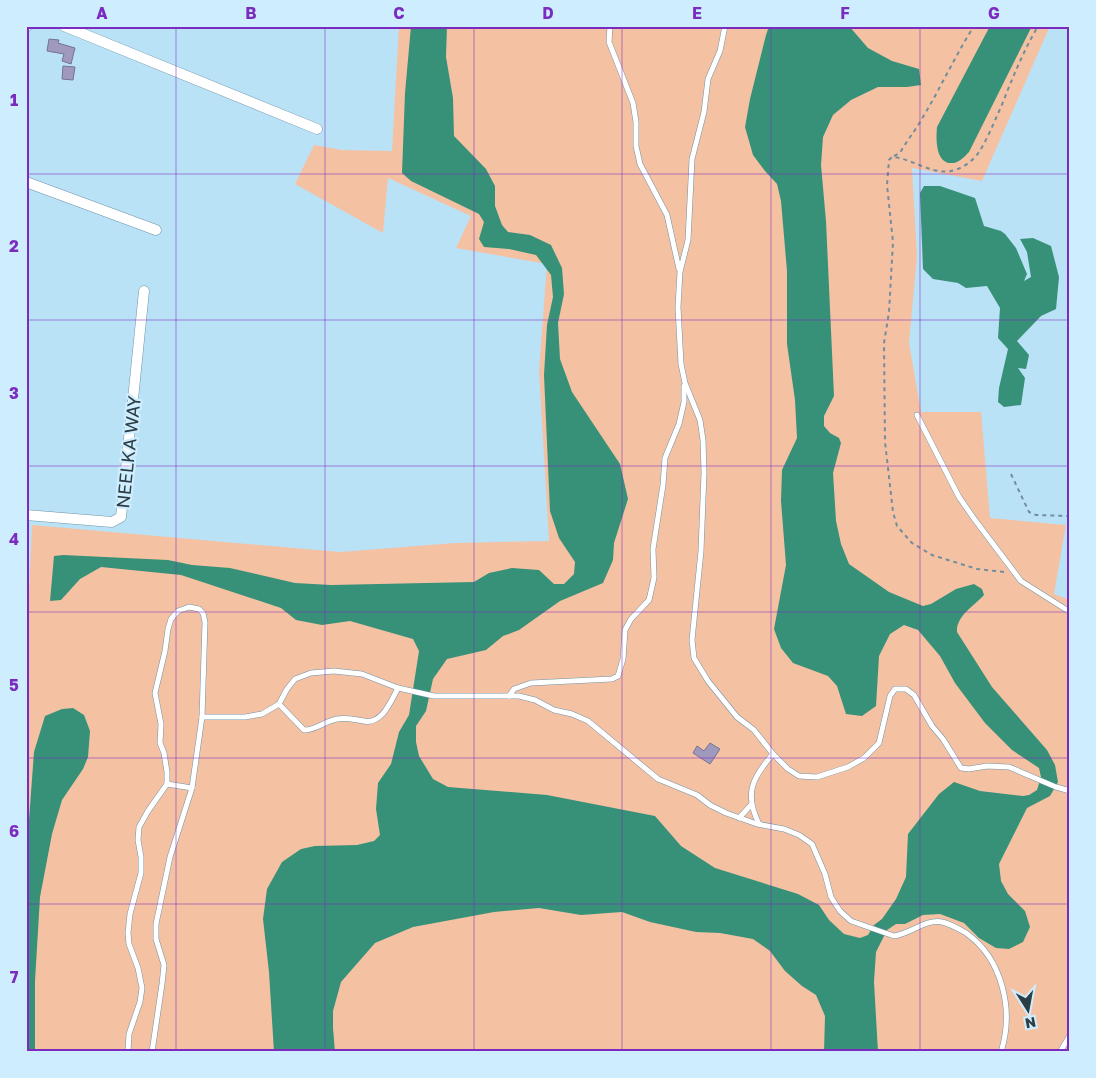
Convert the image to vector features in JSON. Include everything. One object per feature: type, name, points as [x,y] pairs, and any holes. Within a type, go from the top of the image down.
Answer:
[{"type":"street","points":[[64,26],[317,129]]},
{"type":"street","points":[[26,182],[156,230]]},
{"type":"street","name":"NEELKA WAY","points":[[26,515],[112,522],[121,517],[144,292]]},
{"type":"lane","points":[[610,26],[609,42],[633,103],[636,122],[636,146],[640,164],[668,215],[680,272]]},
{"type":"lane","points":[[510,696],[514,689],[531,683],[612,679],[618,676],[623,659],[625,630],[631,619],[649,600],[654,578],[654,549],[665,458],[679,424],[684,402],[678,307],[680,272],[688,240],[692,159],[704,112],[708,79],[720,51],[725,26]]},
{"type":"lane","points":[[684,384],[700,420],[704,473],[701,551],[692,640],[694,658],[708,681],[737,717],[754,730],[788,769],[799,776],[817,776],[848,767],[864,758],[879,743],[890,696],[895,689],[906,689],[914,695],[932,726],[961,768],[1010,767],[1070,791]]},
{"type":"lane","points":[[917,415],[959,497],[1021,581],[1070,612]]},
{"type":"lane","points":[[128,1052],[128,1034],[140,1002],[142,988],[138,968],[129,944],[128,933],[130,914],[141,873],[138,840],[139,827],[167,784],[164,752],[160,743],[161,724],[155,693],[165,652],[168,629],[178,610],[189,606],[199,609],[203,614],[205,622],[202,717],[192,788],[170,857],[156,924],[156,939],[164,965],[152,1052]]},
{"type":"lane","points":[[202,717],[246,717],[262,714],[279,704],[286,688],[295,679],[311,673],[334,671],[362,674],[407,691],[434,696],[519,696],[535,700],[554,710],[572,714],[588,721],[658,779],[697,794],[710,805],[739,818],[784,829],[799,835],[812,844],[822,866],[831,897],[840,911],[851,921],[894,936],[899,936],[929,923],[941,922],[958,928],[977,941],[991,959],[1005,998],[1007,1024],[1001,1052]]},
{"type":"lane","points":[[279,704],[304,730],[310,730],[336,719],[351,718],[367,722],[376,720],[387,708],[398,688]]},
{"type":"lane","points":[[759,824],[751,805],[753,783],[758,771],[773,754]]},
{"type":"lane","points":[[167,784],[192,788]]},
{"type":"lane","points":[[739,818],[751,805]]},
{"type":"lane","points":[[1060,1052],[1070,1034]]},
{"type":"path","points":[[974,26],[956,54],[923,118],[908,137],[900,153],[889,160],[887,185],[893,242],[889,312],[884,343],[885,442],[893,512],[897,526],[912,543],[932,555],[977,569],[1001,571],[1021,581]]},
{"type":"path","points":[[892,157],[933,169],[950,171],[969,163],[978,153],[990,133],[1026,47],[1038,26]]},
{"type":"path","points":[[1011,474],[1028,512],[1036,515],[1070,516]]},
{"type":"shaded area","points":[[399,26],[1050,26],[982,181],[912,168],[917,256],[909,343],[921,412],[981,412],[990,518],[1066,525],[1054,594],[1070,600],[1070,1052],[26,1052],[26,660],[32,525],[340,552],[455,543],[549,541],[539,371],[547,264],[456,248],[471,216],[388,178],[383,233],[295,184],[314,145],[342,150],[392,151]]},
{"type":"shaded area","points":[[411,26],[447,26],[446,57],[453,98],[454,136],[486,169],[495,186],[495,206],[502,225],[508,232],[530,235],[551,245],[562,268],[564,294],[558,323],[560,359],[572,392],[620,464],[628,499],[614,543],[613,560],[603,583],[560,601],[519,630],[503,636],[486,650],[447,659],[433,679],[426,711],[416,726],[416,742],[419,756],[433,779],[448,787],[547,795],[655,816],[681,846],[715,868],[798,894],[819,905],[829,920],[844,934],[860,938],[868,935],[896,899],[906,877],[908,834],[939,794],[954,782],[980,791],[1029,795],[1037,790],[1041,777],[1039,768],[1012,750],[985,723],[955,683],[940,656],[918,630],[904,625],[890,634],[879,656],[876,706],[862,716],[846,714],[837,686],[828,676],[793,663],[781,648],[774,629],[786,565],[781,501],[782,470],[797,438],[795,400],[787,344],[787,271],[781,201],[777,184],[753,155],[745,127],[766,35],[769,26],[849,26],[868,48],[892,61],[919,69],[921,85],[878,87],[851,100],[833,115],[823,137],[821,165],[826,221],[834,396],[824,416],[824,426],[830,433],[839,438],[841,443],[833,473],[836,521],[841,544],[849,564],[889,592],[923,606],[931,604],[956,589],[974,584],[982,589],[984,595],[962,616],[957,626],[957,632],[992,687],[1047,750],[1055,765],[1058,782],[1050,796],[1027,808],[999,864],[1001,881],[1008,894],[1025,911],[1030,927],[1023,942],[1009,949],[996,948],[979,938],[964,923],[940,914],[923,915],[905,924],[896,924],[887,930],[876,952],[874,982],[878,1052],[824,1052],[825,1016],[816,995],[785,971],[770,951],[753,939],[720,933],[696,932],[650,922],[622,912],[581,915],[539,908],[494,912],[413,927],[375,943],[341,982],[333,1011],[335,1052],[274,1052],[269,972],[263,919],[267,889],[282,862],[301,849],[315,846],[357,845],[374,841],[380,835],[376,809],[378,783],[391,764],[399,732],[409,715],[419,651],[413,639],[350,621],[322,625],[296,620],[281,608],[181,575],[101,567],[80,579],[61,600],[50,601],[54,556],[63,555],[168,560],[192,565],[230,568],[295,583],[331,585],[474,582],[489,573],[512,568],[539,570],[554,584],[564,584],[574,574],[575,562],[559,538],[550,511],[544,375],[547,325],[553,297],[551,275],[536,255],[509,249],[484,247],[479,239],[484,222],[479,214],[411,181],[402,173],[405,93]]},
{"type":"shaded area","points":[[990,26],[1032,26],[969,152],[957,162],[947,162],[943,160],[938,150],[937,127]]},
{"type":"shaded area","points":[[924,186],[940,186],[975,198],[984,226],[1001,231],[1016,248],[1027,274],[1024,281],[1031,277],[1027,252],[1020,239],[1033,238],[1051,246],[1059,277],[1056,309],[1041,316],[1017,341],[1029,355],[1026,369],[1018,368],[1025,378],[1021,405],[1004,407],[998,402],[999,388],[1008,349],[998,338],[1000,308],[987,286],[966,288],[958,283],[933,279],[923,269],[920,193]]},
{"type":"shaded area","points":[[73,708],[84,715],[90,731],[88,757],[83,769],[62,800],[52,834],[40,897],[35,981],[35,1052],[26,1052],[26,861],[34,752],[45,716],[62,709]]},
{"type":"building","points":[[49,39],[59,40],[58,43],[75,48],[71,64],[62,61],[64,54],[47,51]]},
{"type":"building","points":[[63,66],[75,67],[73,80],[62,79]]},
{"type":"building","points":[[710,743],[720,749],[710,764],[693,753],[697,746],[704,751]]}]
